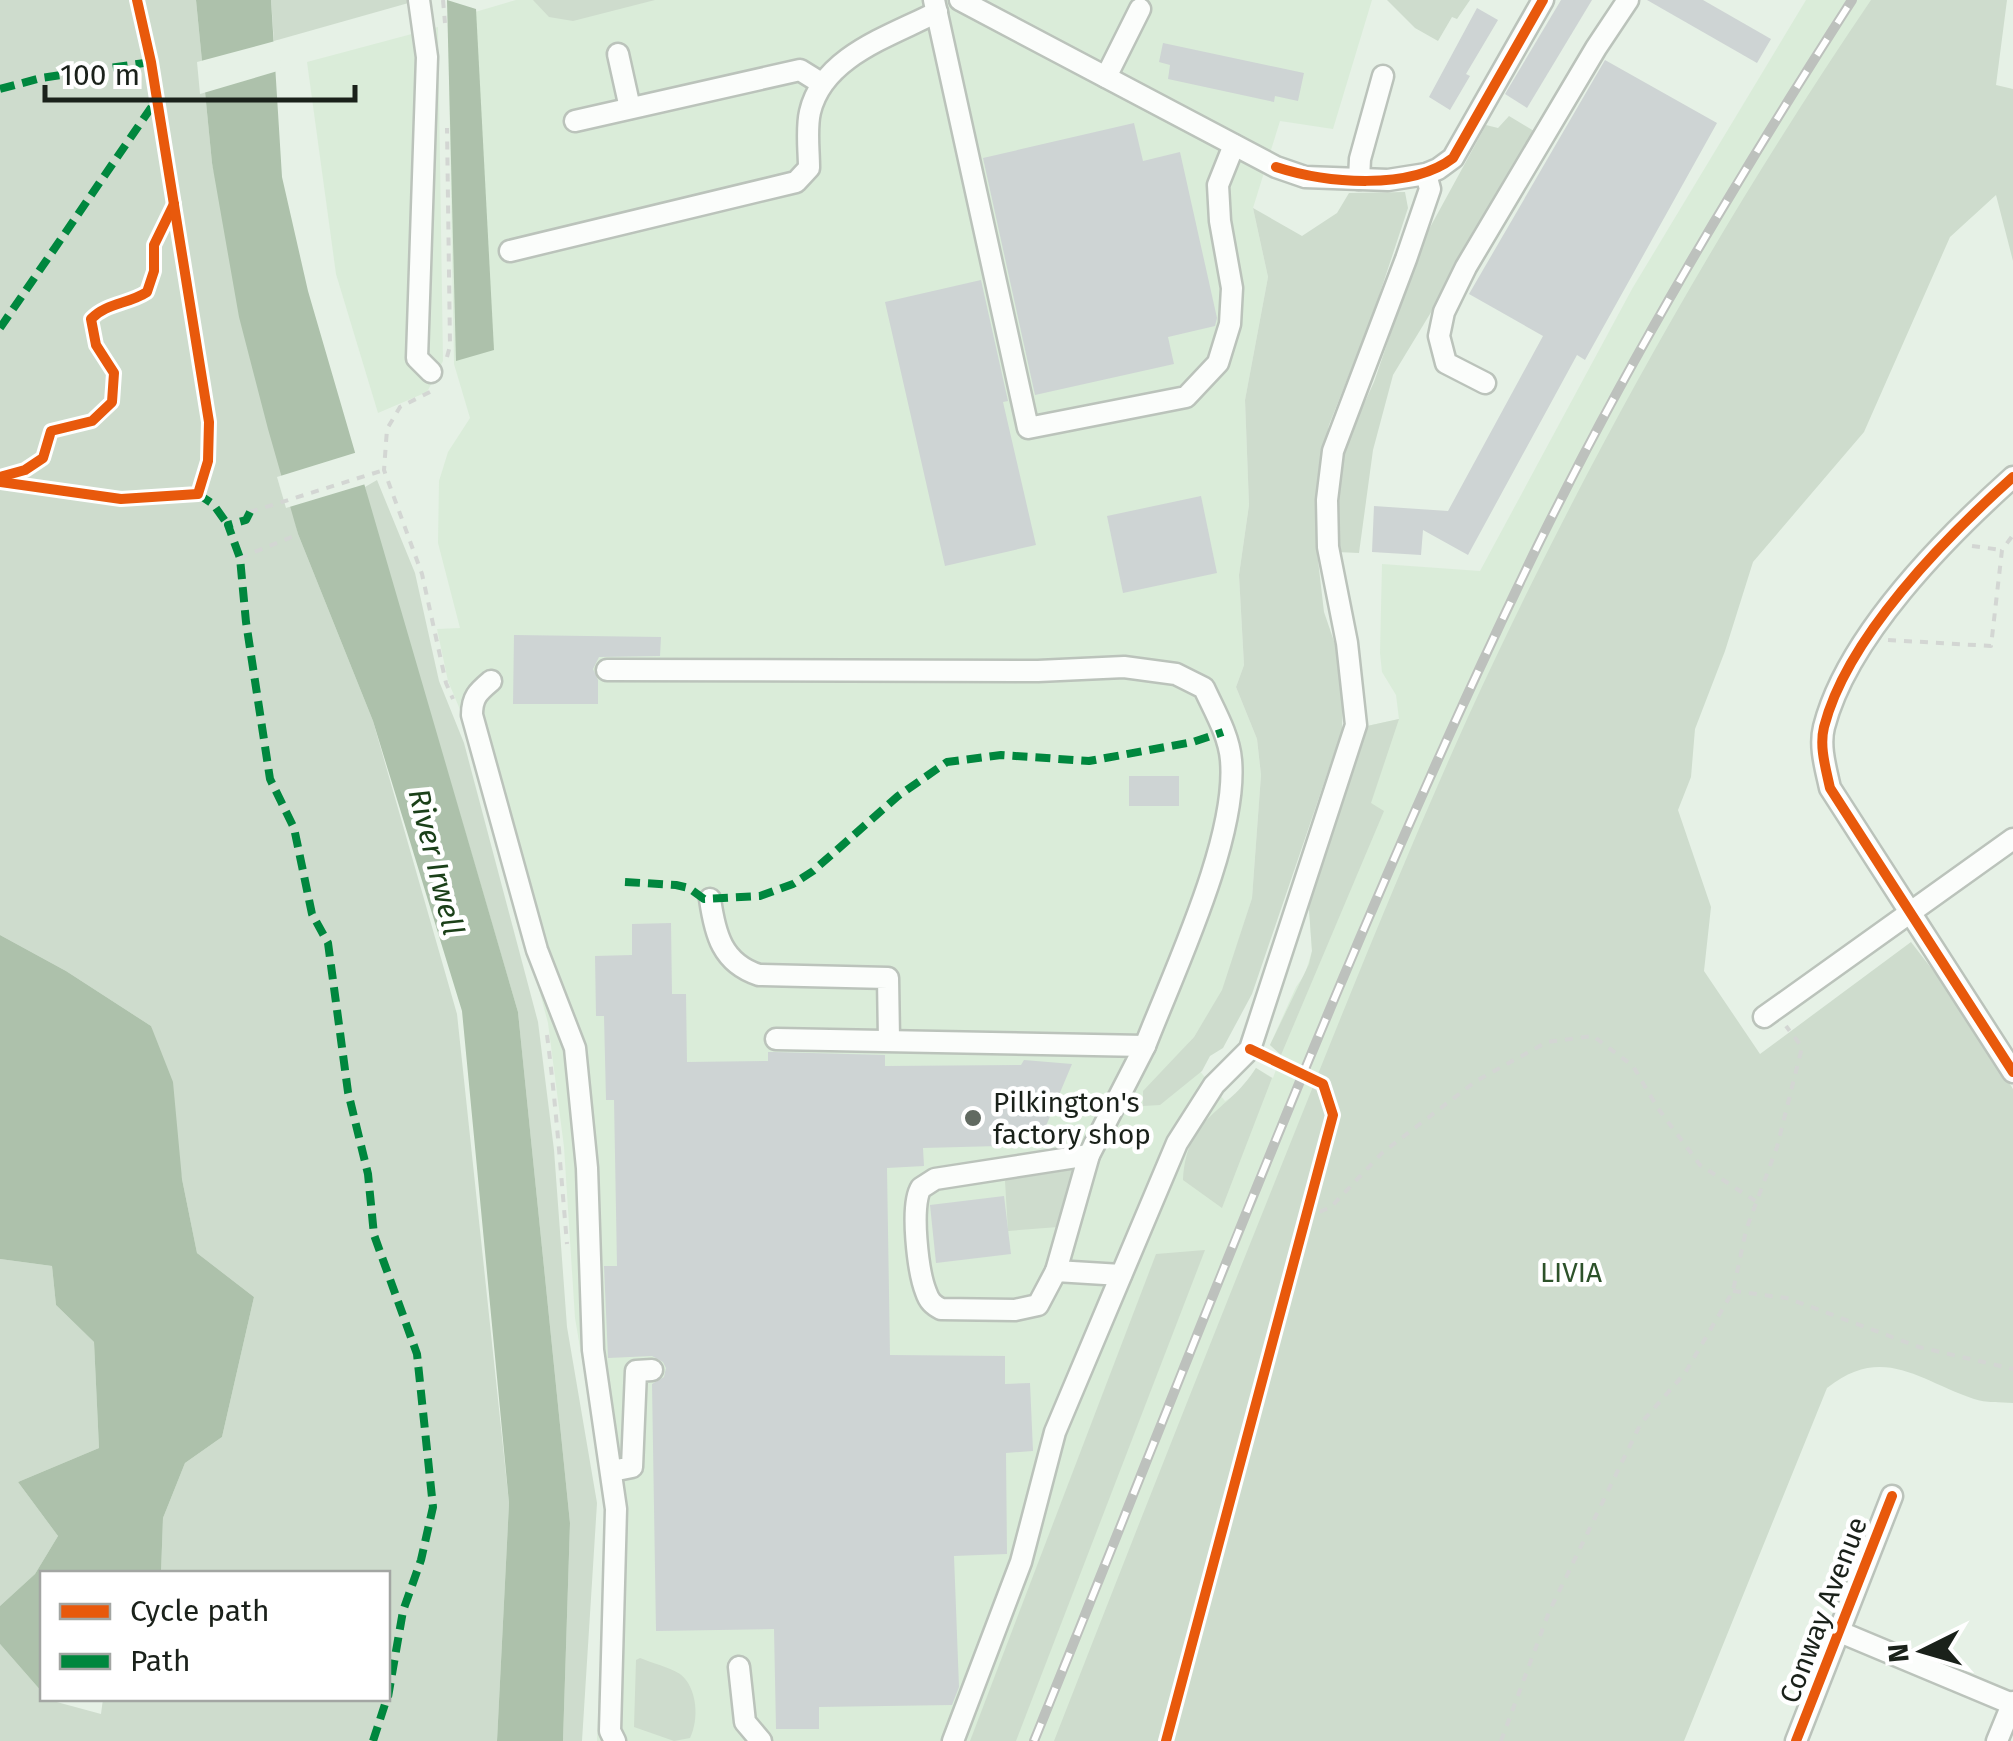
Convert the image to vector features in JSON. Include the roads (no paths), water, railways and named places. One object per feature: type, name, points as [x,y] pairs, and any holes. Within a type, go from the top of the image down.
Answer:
[{"type":"street","points":[[419,0],[427,57],[417,358],[431,372]]},
{"type":"street","points":[[968,2],[1276,167],[1305,177],[1388,180],[1426,174],[1453,158],[1542,0]]},
{"type":"street","points":[[1484,383],[1446,363],[1440,336],[1444,312],[1596,48],[1628,0]]},
{"type":"street","points":[[510,251],[796,182],[808,168],[809,114],[821,83],[845,60],[935,6],[1028,428],[1186,397],[1218,363],[1230,324],[1232,288],[1218,185],[1234,145]]},
{"type":"street","points":[[1106,77],[1140,9]]},
{"type":"street","points":[[618,54],[630,108]]},
{"type":"street","points":[[575,121],[800,70],[821,83]]},
{"type":"street","points":[[1359,179],[1360,158],[1383,76]]},
{"type":"street","points":[[953,1741],[1021,1562],[1055,1432],[1176,1143],[1214,1086],[1250,1049],[1356,724],[1347,643],[1328,547],[1327,500],[1333,451],[1430,189],[1426,174]]},
{"type":"street","points":[[2013,477],[1900,593],[1843,678],[1822,730],[1823,760],[1830,788],[2013,1072]]},
{"type":"street","points":[[607,670],[1124,668],[1176,674],[1204,688],[1231,756],[1231,785],[1220,842],[1145,1046],[1089,1156],[1056,1271],[1038,1305],[1032,1308],[942,1310],[933,1305],[924,1287],[916,1195],[935,1179],[1089,1156]]},
{"type":"street","points":[[492,681],[477,692],[472,715],[536,950],[576,1048],[587,1168],[594,1350],[616,1510],[610,1731],[615,1741]]},
{"type":"street","points":[[1769,1014],[2013,840]]},
{"type":"street","points":[[710,899],[720,944],[742,970],[759,975],[888,978],[888,1040]]},
{"type":"street","points":[[776,1039],[1145,1046]]},
{"type":"street","points":[[1056,1271],[1121,1275]]},
{"type":"street","points":[[612,1471],[632,1467],[636,1370],[652,1370]]},
{"type":"street","name":"Conway Avenue","points":[[1796,1741],[1892,1496]]},
{"type":"street","points":[[1840,1632],[2012,1703],[1997,1741]]},
{"type":"street","points":[[739,1667],[746,1722],[761,1741]]},
{"type":"water","name":"River Irwell","points":[[196,0],[271,0],[282,177],[308,291],[518,1012],[570,1523],[563,1741],[497,1741],[509,1503],[462,1011],[373,721],[298,534],[268,429],[239,317],[212,163]]},
{"type":"water","points":[[447,0],[476,9],[494,350],[456,361]]},
{"type":"water","points":[[0,935],[66,971],[151,1026],[173,1082],[182,1179],[197,1253],[254,1297],[222,1437],[185,1463],[163,1518],[161,1571],[40,1571],[40,1690],[0,1644],[0,1606],[35,1574],[58,1536],[18,1482],[99,1448],[94,1342],[56,1305],[52,1266],[0,1259]]},
{"type":"railway","points":[[1034,1741],[1338,989],[1538,545],[1648,336],[1727,200],[1852,0]]},
{"type":"place","name":"Pilkington's factory shop","points":[[973,1118]]},
{"type":"park label","name":"LIVIA","points":[[1571,1272]]}]
